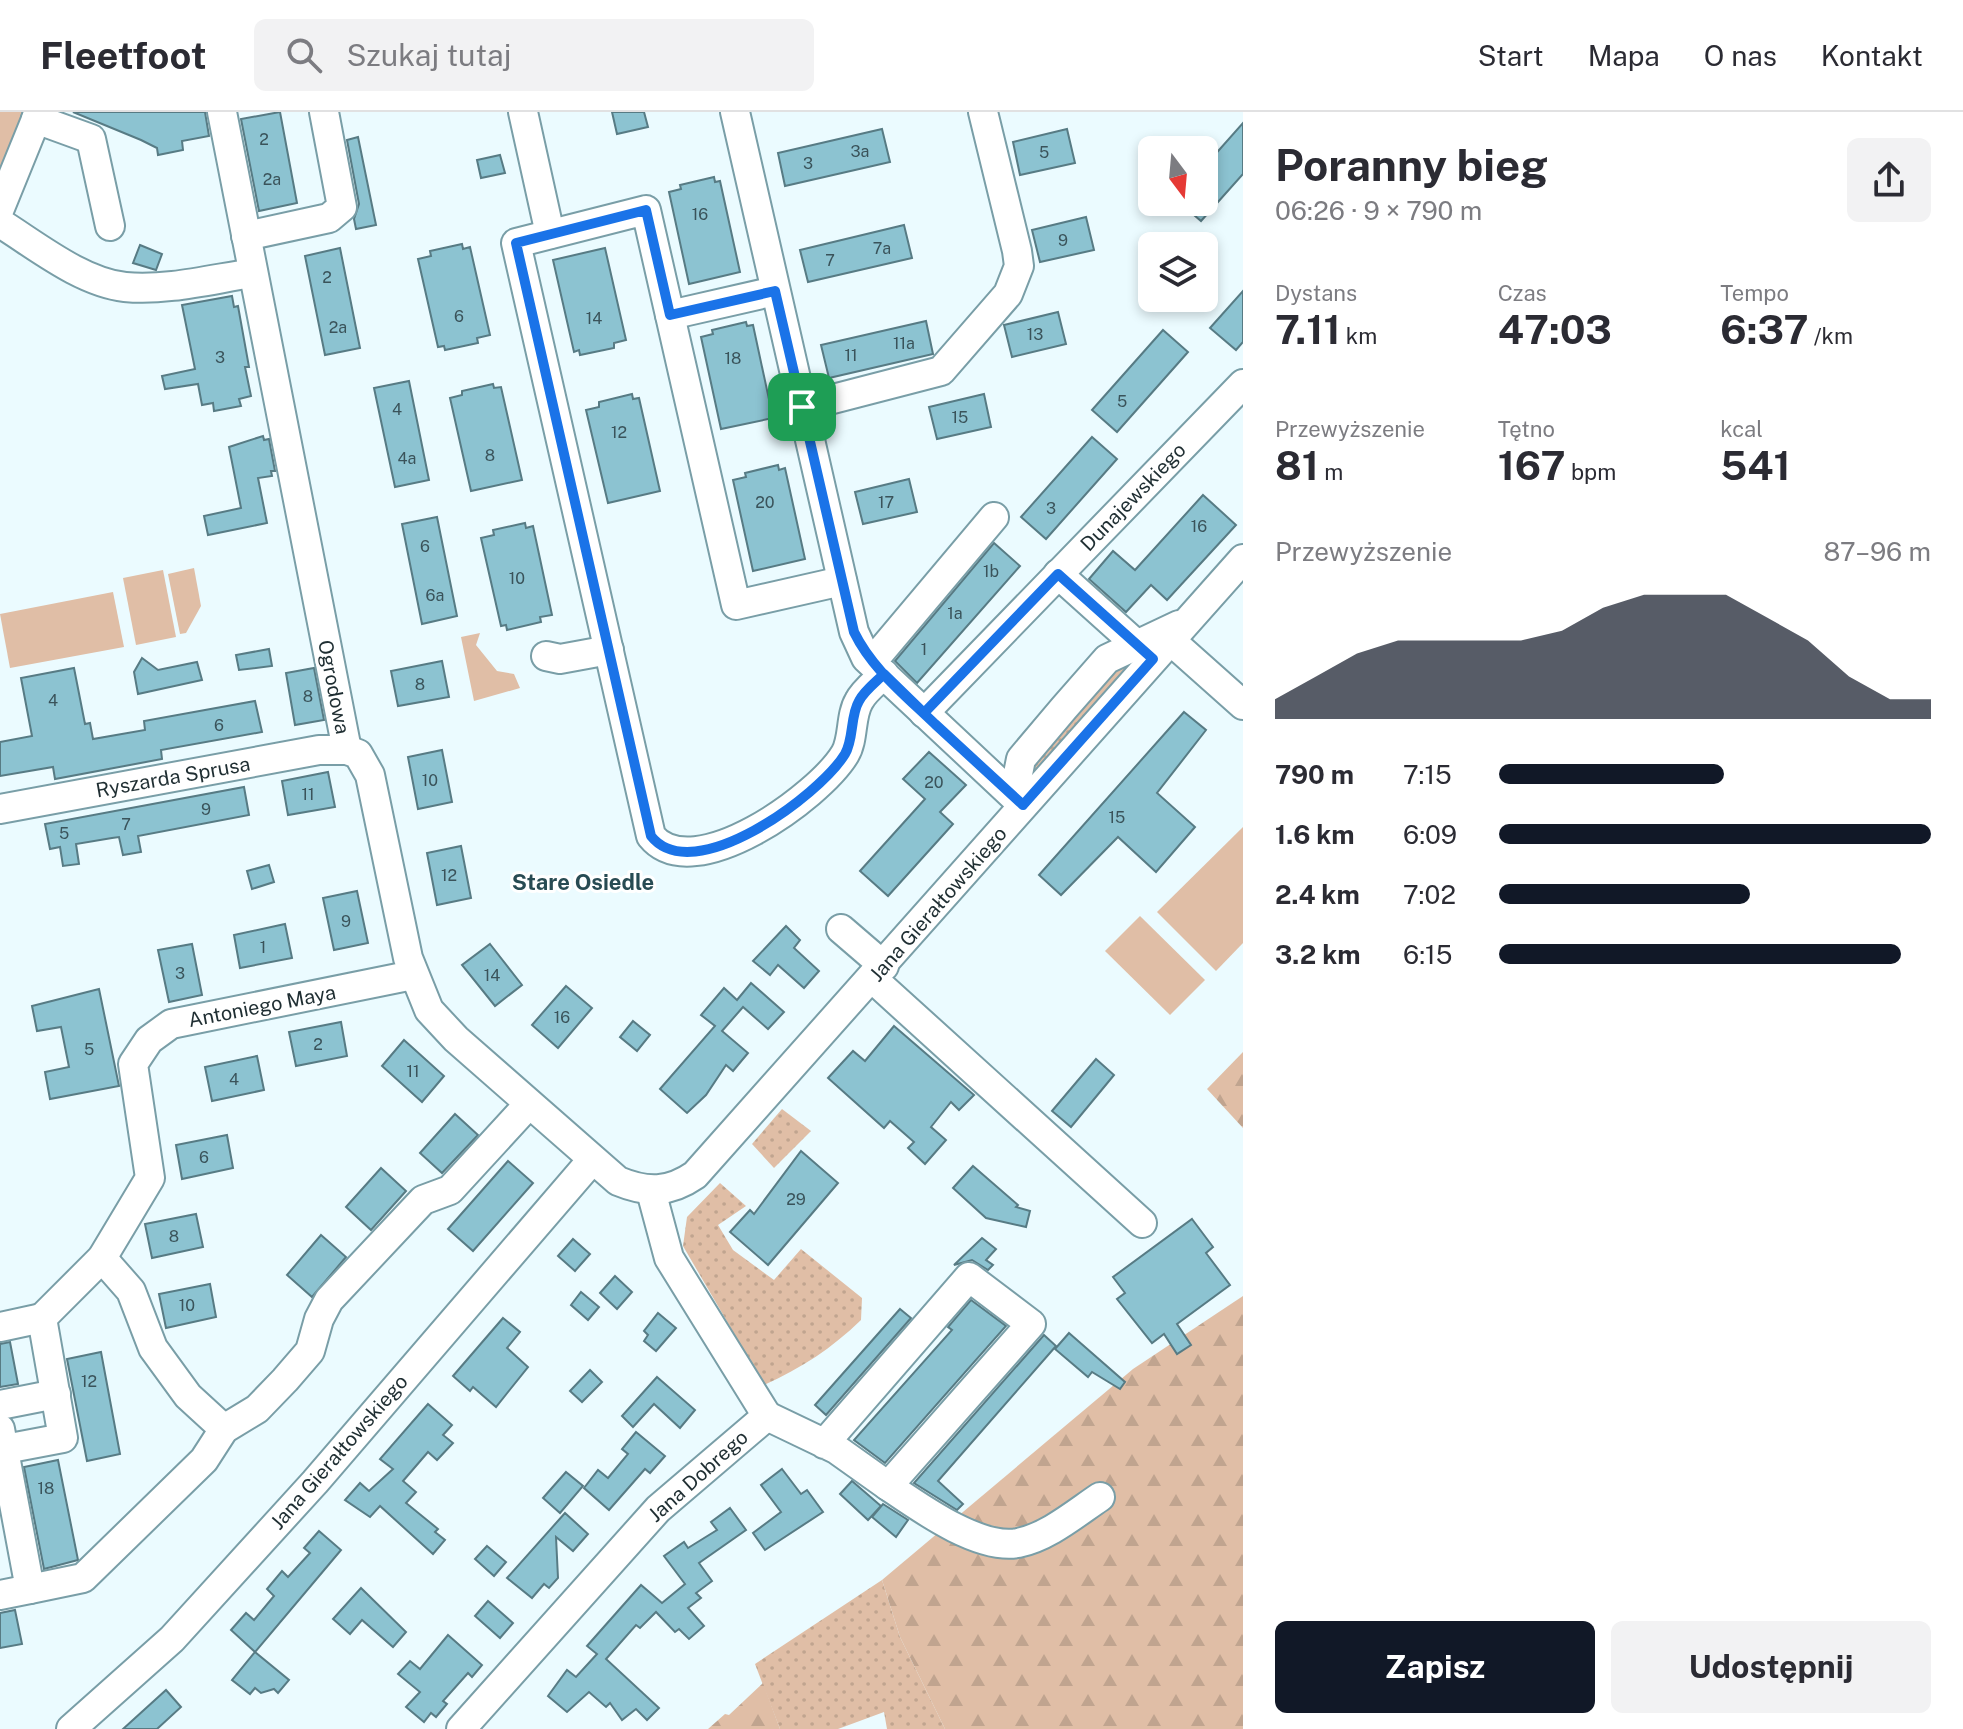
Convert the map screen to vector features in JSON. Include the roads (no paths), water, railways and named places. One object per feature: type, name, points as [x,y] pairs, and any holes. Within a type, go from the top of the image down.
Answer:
[{"type":"street","name":"Ogrodowa","points":[[222,112],[347,750],[358,754],[370,775],[413,975],[420,994],[441,1024],[592,1160],[618,1181],[651,1191]]},
{"type":"street","points":[[246,236],[329,218],[342,207],[324,112]]},
{"type":"street","points":[[523,112],[550,234]]},
{"type":"street","points":[[802,407],[941,371],[1008,294],[1019,266],[1017,251],[983,112]]},
{"type":"street","points":[[739,113],[775,291],[854,632],[878,668],[1023,805]]},
{"type":"street","points":[[0,208],[37,115],[91,139],[110,226]]},
{"type":"street","points":[[842,581],[736,605],[646,210],[516,243],[651,836],[673,853],[683,854],[739,839],[777,818],[832,770],[847,752],[858,701],[878,668],[994,517]]},
{"type":"street","points":[[0,223],[75,269],[124,287],[158,286],[253,273]]},
{"type":"street","points":[[670,315],[775,291]]},
{"type":"street","name":"Dunajewskiego","points":[[924,713],[1243,384]]},
{"type":"street","name":"Jana Gierałtowskiego","points":[[651,1191],[682,1184],[695,1175],[878,972],[1161,641],[1243,559]]},
{"type":"street","points":[[1058,574],[1161,641],[1243,705]]},
{"type":"street","points":[[546,656],[560,659],[609,650]]},
{"type":"street","name":"Ryszarda Sprusa","points":[[0,809],[319,750],[347,750]]},
{"type":"street","points":[[841,929],[878,972],[1142,1223]]},
{"type":"street","name":"Antoniego Maya","points":[[42,1318],[102,1258],[150,1178],[133,1064],[149,1040],[171,1024],[413,975]]},
{"type":"street","points":[[0,1595],[83,1578],[204,1460],[224,1429],[257,1409],[310,1351],[319,1319],[329,1300],[423,1200],[450,1190],[529,1104]]},
{"type":"street","name":"Jana Gierałtowskiego","points":[[71,1729],[172,1639],[325,1470],[592,1160]]},
{"type":"street","name":"Jana Dobrego","points":[[461,1729],[658,1509],[767,1416],[669,1258],[651,1191]]},
{"type":"street","points":[[102,1258],[131,1291],[153,1348],[188,1396],[224,1429]]},
{"type":"street","points":[[824,1444],[969,1277],[1031,1324],[888,1486]]},
{"type":"street","points":[[0,1327],[42,1318],[63,1438],[2,1439],[30,1589]]},
{"type":"street","points":[[0,1405],[56,1394]]},
{"type":"street","points":[[767,1416],[824,1444],[937,1520],[983,1538],[1017,1543],[1053,1529],[1100,1497]]},
{"type":"district","name":"Stare Osiedle","points":[[583,882]]}]
